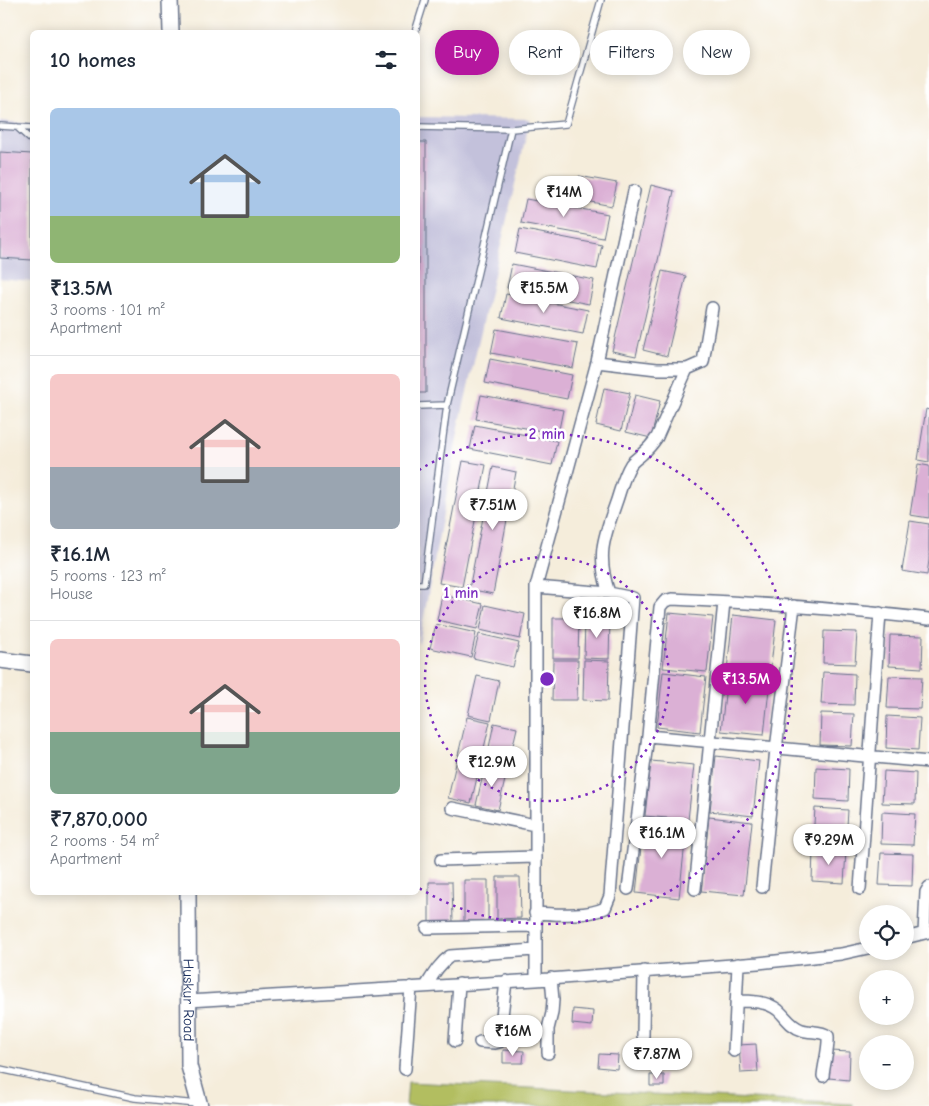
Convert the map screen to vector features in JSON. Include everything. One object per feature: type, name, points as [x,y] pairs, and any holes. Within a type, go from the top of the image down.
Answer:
[{"type":"street","points":[[170,0],[171,30]]},
{"type":"street","points":[[536,980],[536,587],[597,362],[634,191]]},
{"type":"street","points":[[597,362],[657,370],[687,369],[703,362],[712,308]]},
{"type":"street","points":[[609,593],[602,562],[602,546],[624,478],[635,459],[657,437],[687,369]]},
{"type":"street","points":[[535,913],[595,913],[605,908],[610,896],[633,598],[609,593],[536,587]]},
{"type":"street","points":[[628,889],[648,736],[660,607],[665,602],[672,599],[794,606],[929,619]]},
{"type":"street","points":[[695,889],[724,602]]},
{"type":"street","points":[[762,887],[776,749],[794,606]]},
{"type":"street","points":[[860,889],[880,613]]},
{"type":"street","points":[[0,660],[30,664]]},
{"type":"street","points":[[648,736],[929,762]]},
{"type":"street","points":[[452,808],[535,825]]},
{"type":"street","points":[[441,860],[535,858]]},
{"type":"street","points":[[914,936],[927,933],[926,892],[929,887]]},
{"type":"street","name":"Huskur Road","points":[[188,895],[189,1066],[199,1105]]},
{"type":"street","points":[[427,928],[535,926]]},
{"type":"street","points":[[426,986],[444,960],[450,956],[535,950]]},
{"type":"street","points":[[189,1001],[536,980],[738,964],[841,954],[859,950]]},
{"type":"street","points":[[734,1051],[738,964]]},
{"type":"street","points":[[643,1036],[644,971]]},
{"type":"street","points":[[548,1054],[548,1029],[553,1000],[551,978]]},
{"type":"street","points":[[480,1042],[496,1044],[499,1042],[506,981]]},
{"type":"street","points":[[455,1042],[459,984]]},
{"type":"street","points":[[406,1068],[411,987]]},
{"type":"street","points":[[736,1000],[763,1003],[777,1009],[788,1022],[801,1030],[820,1032],[828,1036],[823,1076]]},
{"type":"lane","points":[[416,30],[426,0]]},
{"type":"lane","points":[[420,127],[511,129],[566,124],[601,0]]},
{"type":"lane","points":[[0,126],[30,128]]},
{"type":"lane","points":[[18,127],[30,139]]},
{"type":"lane","points":[[420,584],[424,584],[447,405],[511,129]]},
{"type":"lane","points":[[420,406],[447,405]]},
{"type":"lane","points":[[0,1069],[135,1098],[199,1105]]},
{"type":"shaded area","points":[[420,117],[530,119],[460,422],[420,638]]},
{"type":"shaded area","points":[[0,121],[30,124],[30,282],[0,279]]},
{"type":"green space","points":[[408,1082],[853,1104],[853,1106],[406,1106]]},
{"type":"building","points":[[420,142],[426,142],[426,393],[420,393]]},
{"type":"building","points":[[0,152],[30,154],[30,260],[0,258]]},
{"type":"building","points":[[579,176],[617,183],[612,206],[575,199]]},
{"type":"building","points":[[651,185],[674,191],[636,356],[612,351]]},
{"type":"building","points":[[526,199],[608,214],[603,238],[521,223]]},
{"type":"building","points":[[520,229],[602,245],[597,269],[515,253]]},
{"type":"building","points":[[512,264],[594,280],[589,304],[507,288]]},
{"type":"building","points":[[662,271],[686,276],[667,356],[643,350]]},
{"type":"building","points":[[506,294],[588,310],[583,334],[501,318]]},
{"type":"building","points":[[496,329],[578,344],[573,368],[491,353]]},
{"type":"building","points":[[490,359],[572,375],[567,399],[485,383]]},
{"type":"building","points":[[604,388],[630,393],[621,431],[596,425]]},
{"type":"building","points":[[481,395],[563,410],[558,434],[476,419]]},
{"type":"building","points":[[635,395],[660,401],[651,438],[626,432]]},
{"type":"building","points":[[926,409],[929,410],[929,462],[918,460]]},
{"type":"building","points":[[475,425],[557,441],[552,465],[470,449]]},
{"type":"building","points":[[463,461],[486,465],[462,587],[439,583]]},
{"type":"building","points":[[918,464],[929,466],[929,518],[910,515]]},
{"type":"building","points":[[493,467],[516,472],[493,594],[469,589]]},
{"type":"building","points":[[910,521],[929,524],[927,575],[902,571]]},
{"type":"building","points":[[442,595],[483,604],[477,629],[437,620]]},
{"type":"building","points":[[485,605],[525,614],[520,639],[480,630]]},
{"type":"building","points":[[669,613],[713,617],[707,672],[663,668]]},
{"type":"building","points":[[733,615],[776,620],[770,675],[727,670]]},
{"type":"building","points":[[553,618],[579,618],[578,658],[553,658]]},
{"type":"building","points":[[585,619],[610,619],[609,659],[584,658]]},
{"type":"building","points":[[436,624],[476,633],[471,657],[430,648]]},
{"type":"building","points":[[824,631],[857,632],[855,664],[823,663]]},
{"type":"building","points":[[479,634],[519,643],[513,667],[473,658]]},
{"type":"building","points":[[890,635],[923,636],[922,668],[889,666]]},
{"type":"building","points":[[553,660],[578,660],[577,700],[552,700]]},
{"type":"building","points":[[584,660],[609,661],[608,701],[583,700]]},
{"type":"building","points":[[663,672],[706,677],[700,732],[657,727]]},
{"type":"building","points":[[823,672],[855,674],[854,705],[821,704]]},
{"type":"building","points":[[477,676],[499,681],[491,720],[468,715]]},
{"type":"building","points":[[727,676],[770,680],[764,735],[721,731]]},
{"type":"building","points":[[889,676],[922,677],[920,709],[887,708]]},
{"type":"building","points":[[821,713],[854,714],[852,746],[820,745]]},
{"type":"building","points":[[887,716],[920,718],[918,750],[886,748]]},
{"type":"building","points":[[467,717],[490,722],[481,761],[458,755]]},
{"type":"building","points":[[494,723],[517,728],[508,767],[486,762]]},
{"type":"building","points":[[716,756],[759,761],[753,816],[710,811]]},
{"type":"building","points":[[457,759],[480,765],[471,803],[448,798]]},
{"type":"building","points":[[651,761],[694,765],[688,820],[645,816]]},
{"type":"building","points":[[485,766],[507,771],[498,810],[476,805]]},
{"type":"building","points":[[816,767],[849,769],[848,801],[815,799]]},
{"type":"building","points":[[884,771],[916,773],[915,804],[882,803]]},
{"type":"building","points":[[815,808],[848,810],[846,842],[813,840]]},
{"type":"building","points":[[882,812],[915,814],[913,845],[881,844]]},
{"type":"building","points":[[709,817],[752,822],[744,895],[701,891]]},
{"type":"building","points":[[644,820],[687,824],[679,898],[636,893]]},
{"type":"building","points":[[813,849],[846,851],[844,883],[812,881]]},
{"type":"building","points":[[881,853],[913,854],[912,886],[879,885]]},
{"type":"building","points":[[497,877],[520,877],[521,918],[497,919]]},
{"type":"building","points":[[464,880],[488,880],[488,921],[464,921]]},
{"type":"building","points":[[429,882],[452,882],[453,923],[429,924]]},
{"type":"building","points":[[573,1009],[593,1011],[592,1026],[572,1024]]},
{"type":"building","points":[[756,1044],[758,1072],[741,1073],[739,1045]]},
{"type":"building","points":[[503,1050],[524,1051],[523,1063],[503,1063]]},
{"type":"building","points":[[831,1051],[850,1052],[849,1080],[829,1078]]},
{"type":"building","points":[[599,1054],[618,1055],[617,1069],[598,1067]]},
{"type":"building","points":[[650,1075],[664,1075],[664,1086],[650,1086]]}]
